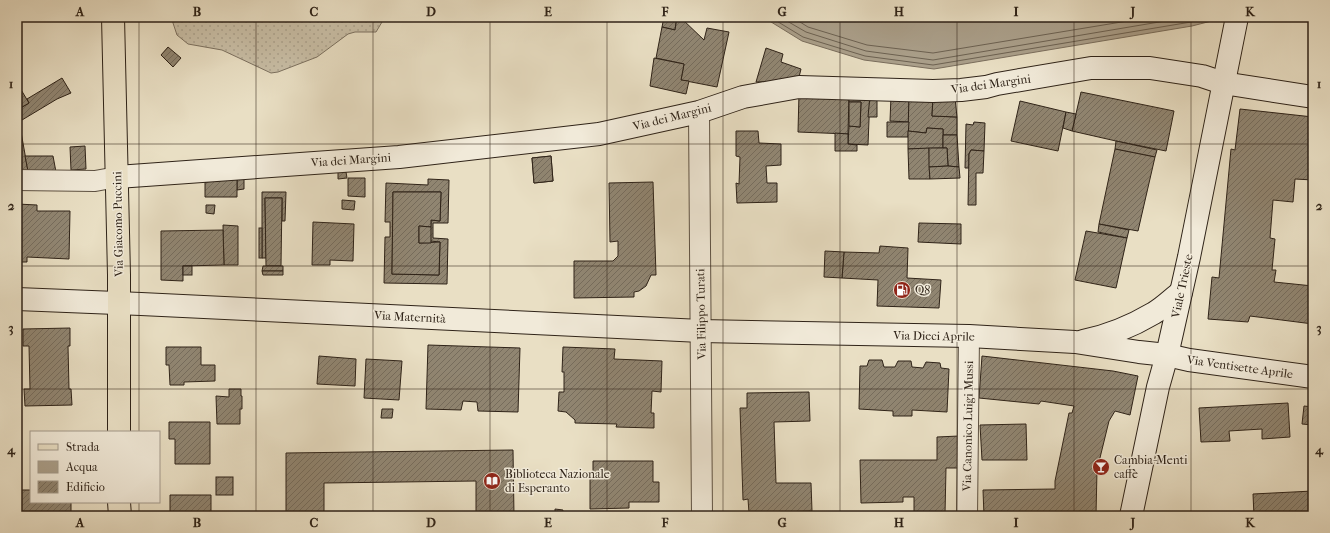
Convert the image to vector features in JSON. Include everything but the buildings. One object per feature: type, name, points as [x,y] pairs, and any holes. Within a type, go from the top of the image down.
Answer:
[{"type":"main road","name":"Via Giacomo Puccini","points":[[113,17],[119,303],[119,431]]},
{"type":"main road","points":[[120,503],[120,516]]},
{"type":"street","name":"Viale Trieste","points":[[1132,516],[1158,387],[1167,355],[1181,292],[1237,17]]},
{"type":"street","name":"Via dei Margini","points":[[117,177],[399,157],[599,134],[699,112],[743,97],[799,87],[933,91],[962,90],[1091,68],[1150,68],[1202,76],[1223,83],[1313,97]]},
{"type":"street","name":"Via Filippo Turati","points":[[699,112],[702,516]]},
{"type":"street","points":[[17,180],[95,181],[117,177]]},
{"type":"street","points":[[1075,342],[1103,337],[1135,322],[1154,313],[1181,292]]},
{"type":"street","name":"Via Maternità","points":[[17,299],[700,331]]},
{"type":"street","name":"Via Dieci Aprile","points":[[700,331],[969,336],[1075,342],[1167,355]]},
{"type":"street","name":"Via Canonico Luigi Mussi","points":[[967,516],[969,336]]},
{"type":"street","name":"Via Ventisette Aprile","points":[[1167,355],[1189,360],[1313,377]]},
{"type":"shaded area","points":[[171,17],[385,17],[376,32],[355,32],[348,34],[317,57],[278,72],[271,73],[222,50],[188,44],[177,35]]},
{"type":"water","points":[[763,17],[1227,17],[1192,26],[934,69],[864,60],[802,41]]},
{"type":"place","name":"Q8","points":[[902,290]]},
{"type":"place","name":"Cambia-Menti caffè","points":[[1101,467]]},
{"type":"place","name":"Biblioteca Nazionale di Esperanto","points":[[492,481]]}]
